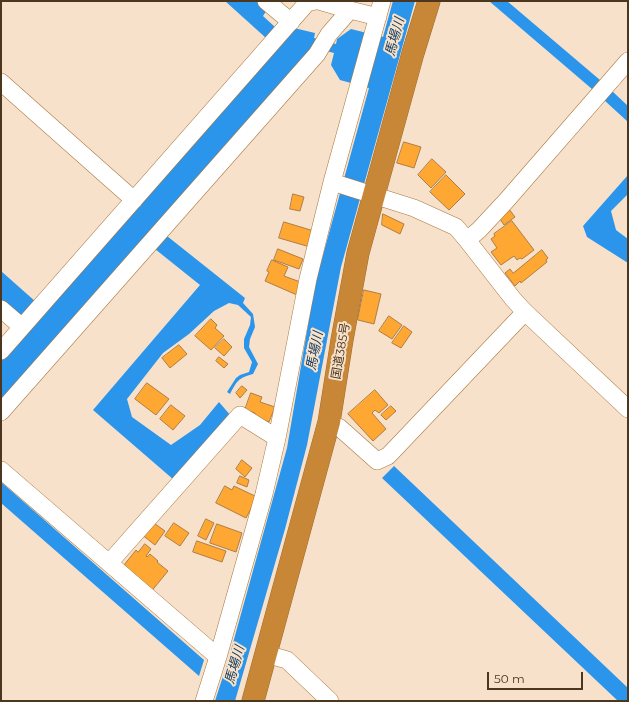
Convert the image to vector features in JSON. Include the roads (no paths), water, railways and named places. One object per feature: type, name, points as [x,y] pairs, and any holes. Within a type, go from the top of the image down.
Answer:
[{"type":"highway","name":"国道385号","points":[[253,701],[329,422],[342,340],[370,194],[429,1]]},
{"type":"street","points":[[266,1],[291,22]]},
{"type":"street","points":[[1,351],[307,3],[315,1]]},
{"type":"street","points":[[204,701],[264,494],[277,438],[308,279],[335,183],[358,88],[378,17],[319,1]]},
{"type":"street","points":[[1,412],[312,60],[350,10]]},
{"type":"street","points":[[467,240],[479,230],[506,201],[628,61]]},
{"type":"street","points":[[1,82],[134,200]]},
{"type":"street","points":[[335,183],[414,208],[456,227],[525,312],[628,409]]},
{"type":"street","points":[[1,309],[22,327]]},
{"type":"street","points":[[329,422],[340,428],[377,461],[388,456],[525,312]]},
{"type":"street","points":[[109,563],[240,415],[277,438]]},
{"type":"street","points":[[1,470],[218,657]]},
{"type":"street","points":[[266,654],[287,660],[330,701]]},
{"type":"water","points":[[225,1],[257,1],[267,10],[263,16],[275,27],[266,38]]},
{"type":"water","name":"馬場川","points":[[393,1],[415,1],[341,267],[307,445],[285,529],[235,701],[215,701],[228,661],[287,448],[315,284],[369,88],[340,80],[331,65],[334,53],[311,47],[310,53],[1,404],[1,360],[294,28],[315,33],[314,38],[336,44],[337,39],[351,29],[383,37]]},
{"type":"water","points":[[489,1],[507,1],[600,80],[592,89]]},
{"type":"water","points":[[612,91],[628,106],[628,122],[604,100]]},
{"type":"water","points":[[628,175],[628,194],[611,211],[616,230],[628,239],[628,263],[587,237],[583,226]]},
{"type":"water","points":[[167,236],[245,298],[243,303],[253,314],[255,327],[250,339],[249,347],[258,364],[253,374],[238,381],[230,394],[227,392],[236,378],[249,372],[252,362],[244,348],[244,339],[250,325],[251,317],[238,305],[229,303],[214,311],[189,334],[163,353],[127,399],[132,417],[171,445],[200,425],[219,402],[231,416],[174,480],[93,410],[200,285],[155,249]]},
{"type":"water","points":[[1,271],[36,302],[22,318],[1,299]]},
{"type":"water","points":[[394,466],[628,688],[628,701],[618,701],[382,478]]},
{"type":"water","points":[[1,482],[204,660],[199,676],[1,503]]}]
